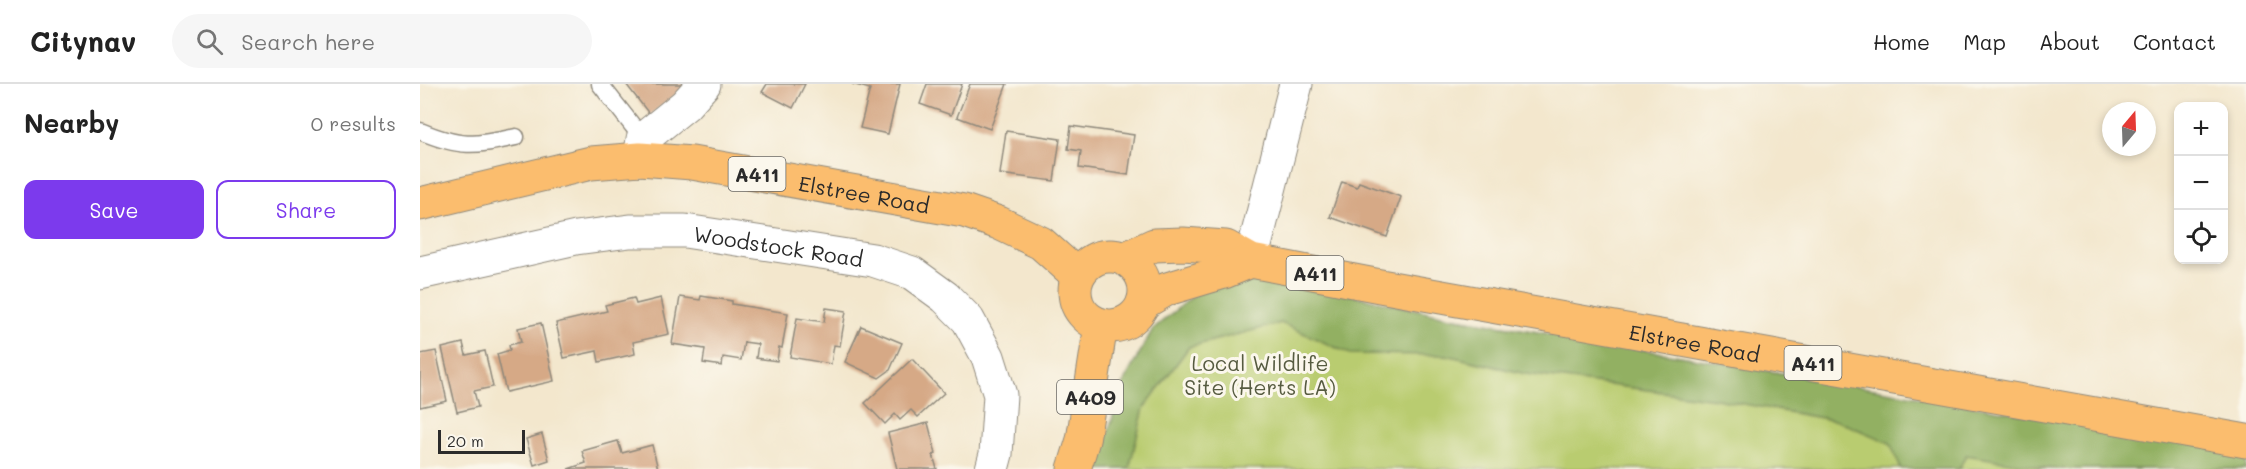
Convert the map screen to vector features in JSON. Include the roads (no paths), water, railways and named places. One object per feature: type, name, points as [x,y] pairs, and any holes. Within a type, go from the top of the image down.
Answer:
[{"type":"main road","name":"Elstree Road","points":[[420,204],[642,149],[692,163],[964,211],[999,223],[1041,243],[1078,276],[1085,266],[1100,257],[1112,256],[1124,259],[1154,245],[1183,244],[1226,247],[1251,261],[2246,441]]},
{"type":"main road","points":[[1078,276],[1075,295],[1079,307],[1090,320],[1101,325],[1115,326],[1127,322],[1137,313],[1145,294],[1141,275],[1124,259]]},
{"type":"main road","points":[[1143,303],[1167,289],[1224,272],[1251,261]]},
{"type":"main road","name":"A409","points":[[1074,469],[1083,440],[1101,325]]},
{"type":"street","points":[[642,149],[704,84]]},
{"type":"street","points":[[1251,261],[1296,84]]},
{"type":"street","name":"Woodstock Road","points":[[420,273],[576,238],[630,231],[685,231],[873,260],[912,273],[945,297],[968,320],[988,357],[1000,395],[996,454],[992,469]]},
{"type":"lane","points":[[600,84],[642,149]]},
{"type":"lane","points":[[420,131],[445,141],[473,146],[516,137]]},
{"type":"park label","name":"Local Wildlife Site (Herts LA)","points":[[1260,374]]}]
